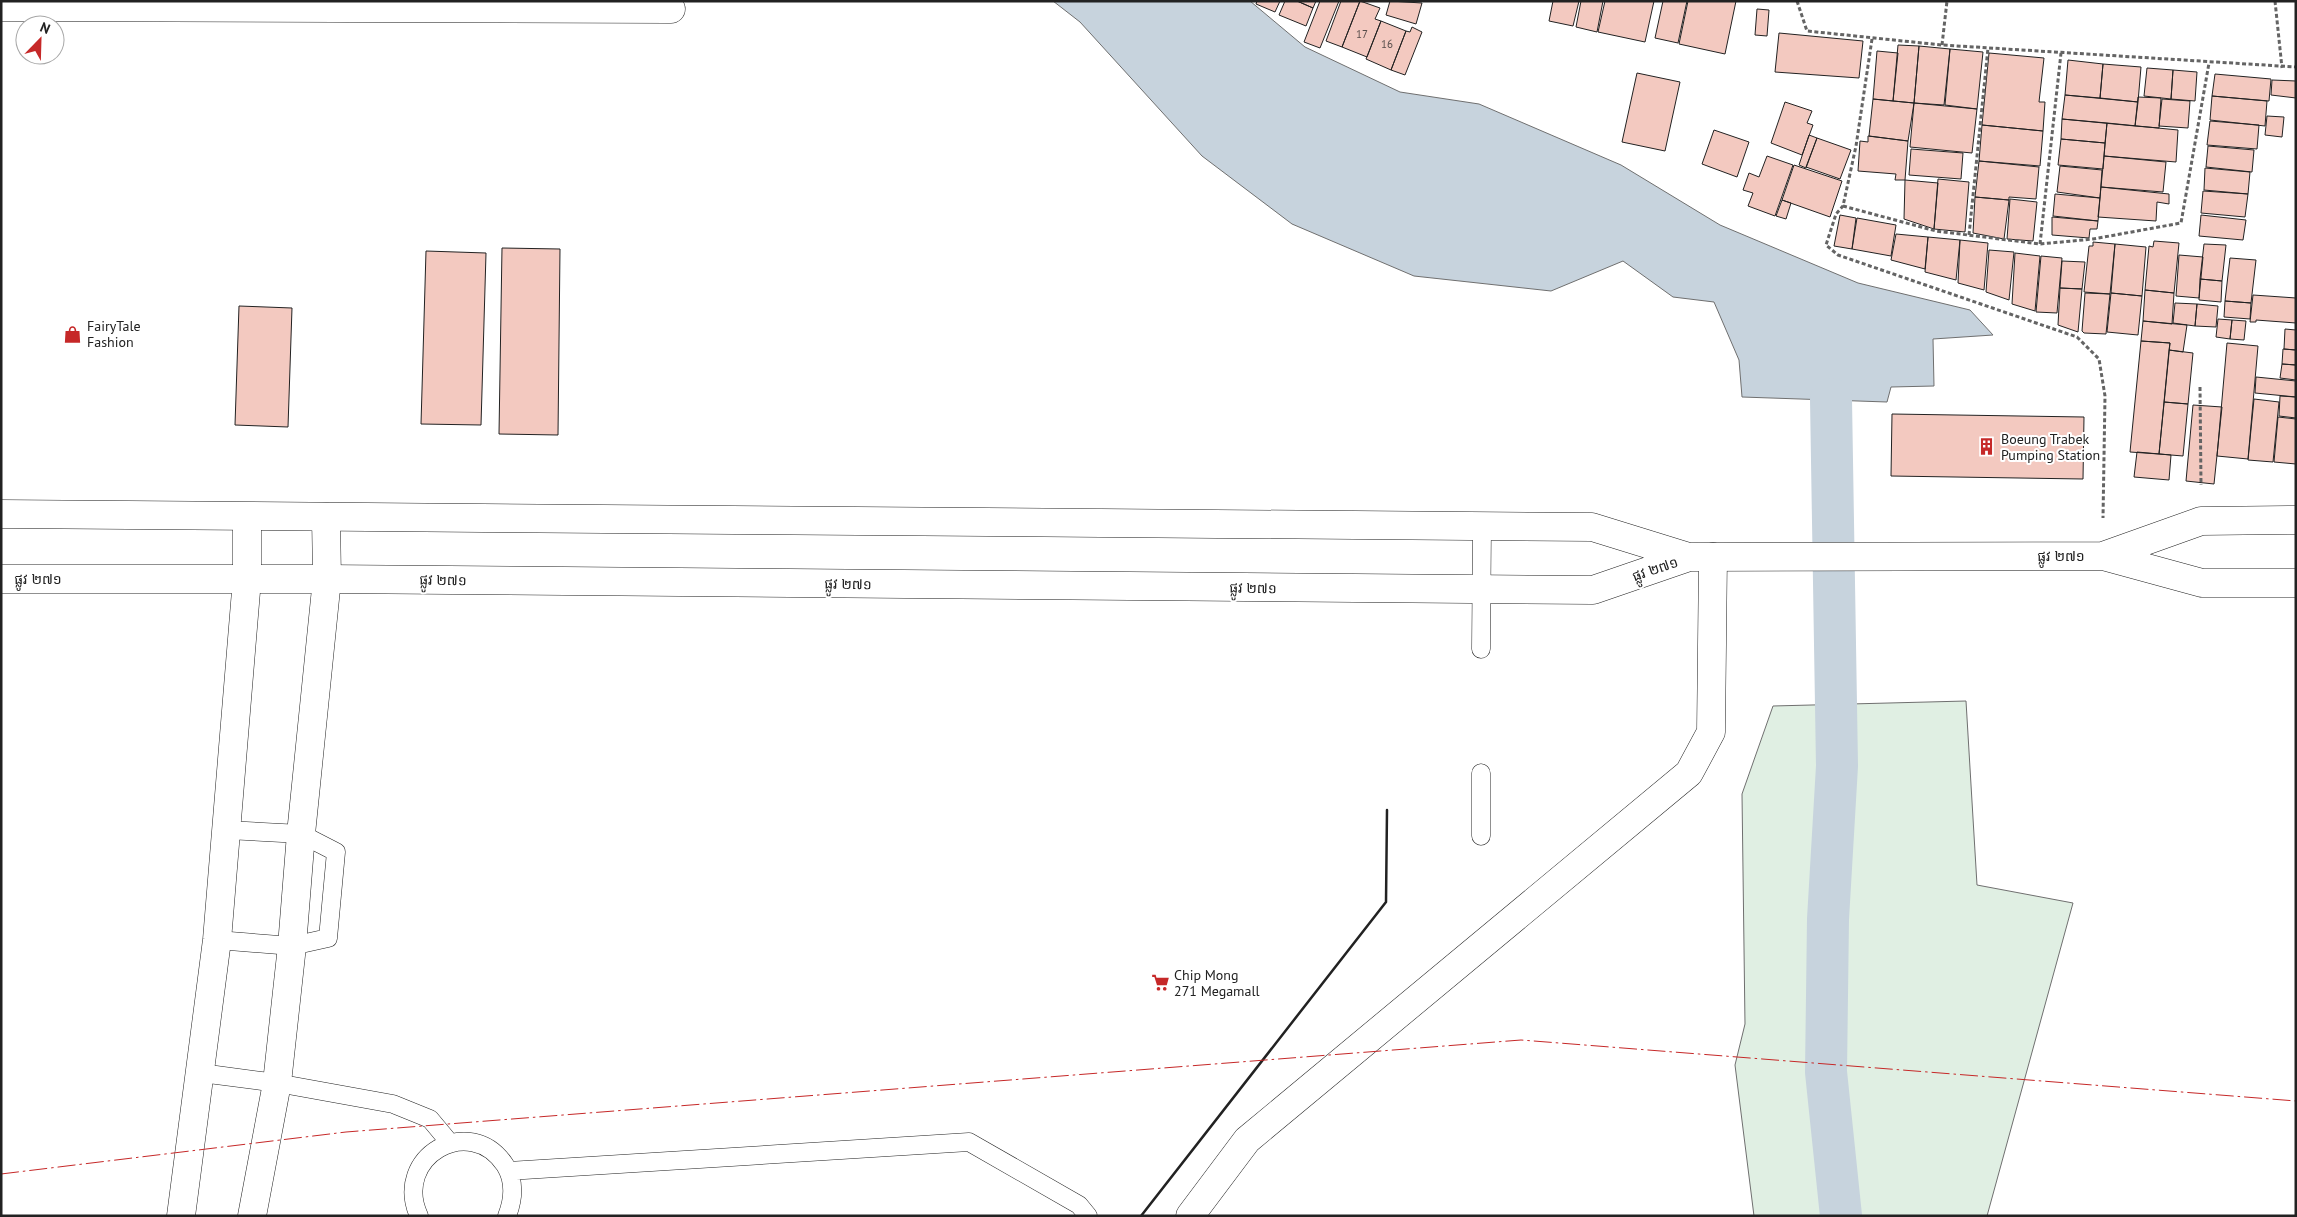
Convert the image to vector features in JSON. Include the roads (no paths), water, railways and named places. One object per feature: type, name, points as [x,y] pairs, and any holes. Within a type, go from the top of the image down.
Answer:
[{"type":"main road","points":[[1,7],[671,9]]},
{"type":"main road","name":"ផ្លូវ ២៧១","points":[[1,514],[1592,528],[1713,557],[2103,556],[2202,584],[2296,583]]},
{"type":"main road","points":[[181,1216],[217,940],[247,580],[247,517]]},
{"type":"main road","points":[[252,1216],[277,1082],[292,946],[301,834],[327,579],[326,518]]},
{"type":"main road","name":"ផ្លូវ ២៧១","points":[[2103,556],[2201,521],[2296,520]]},
{"type":"main road","points":[[1190,1216],[1247,1140],[1689,773],[1712,732],[1713,557]]},
{"type":"main road","name":"ផ្លូវ ២៧១","points":[[1,579],[327,579],[1593,590],[1713,557]]},
{"type":"lane","points":[[1480,649],[1483,590],[1482,526]]},
{"type":"lane","points":[[1481,773],[1481,836]]},
{"type":"lane","points":[[217,940],[292,946],[328,938],[336,852],[301,834],[226,830]]},
{"type":"lane","points":[[201,1073],[277,1082],[393,1104],[430,1119],[450,1143]]},
{"type":"lane","points":[[419,1216],[414,1205],[412,1190],[416,1174],[424,1160],[435,1150],[450,1143],[467,1142],[484,1146],[498,1155],[508,1170],[513,1186],[512,1203],[507,1216]]},
{"type":"lane","points":[[508,1170],[969,1142],[1079,1205],[1088,1216]]},
{"type":"waterway","points":[[1831,399],[1837,766],[1828,919],[1826,1072],[1841,1216]]},
{"type":"place","name":"FairyTale Fashion","points":[[73,334]]},
{"type":"place","name":"Boeung Trabek Pumping Station","points":[[1987,447]]},
{"type":"place","name":"Chip Mong 271 Megamall","points":[[1160,983]]}]
